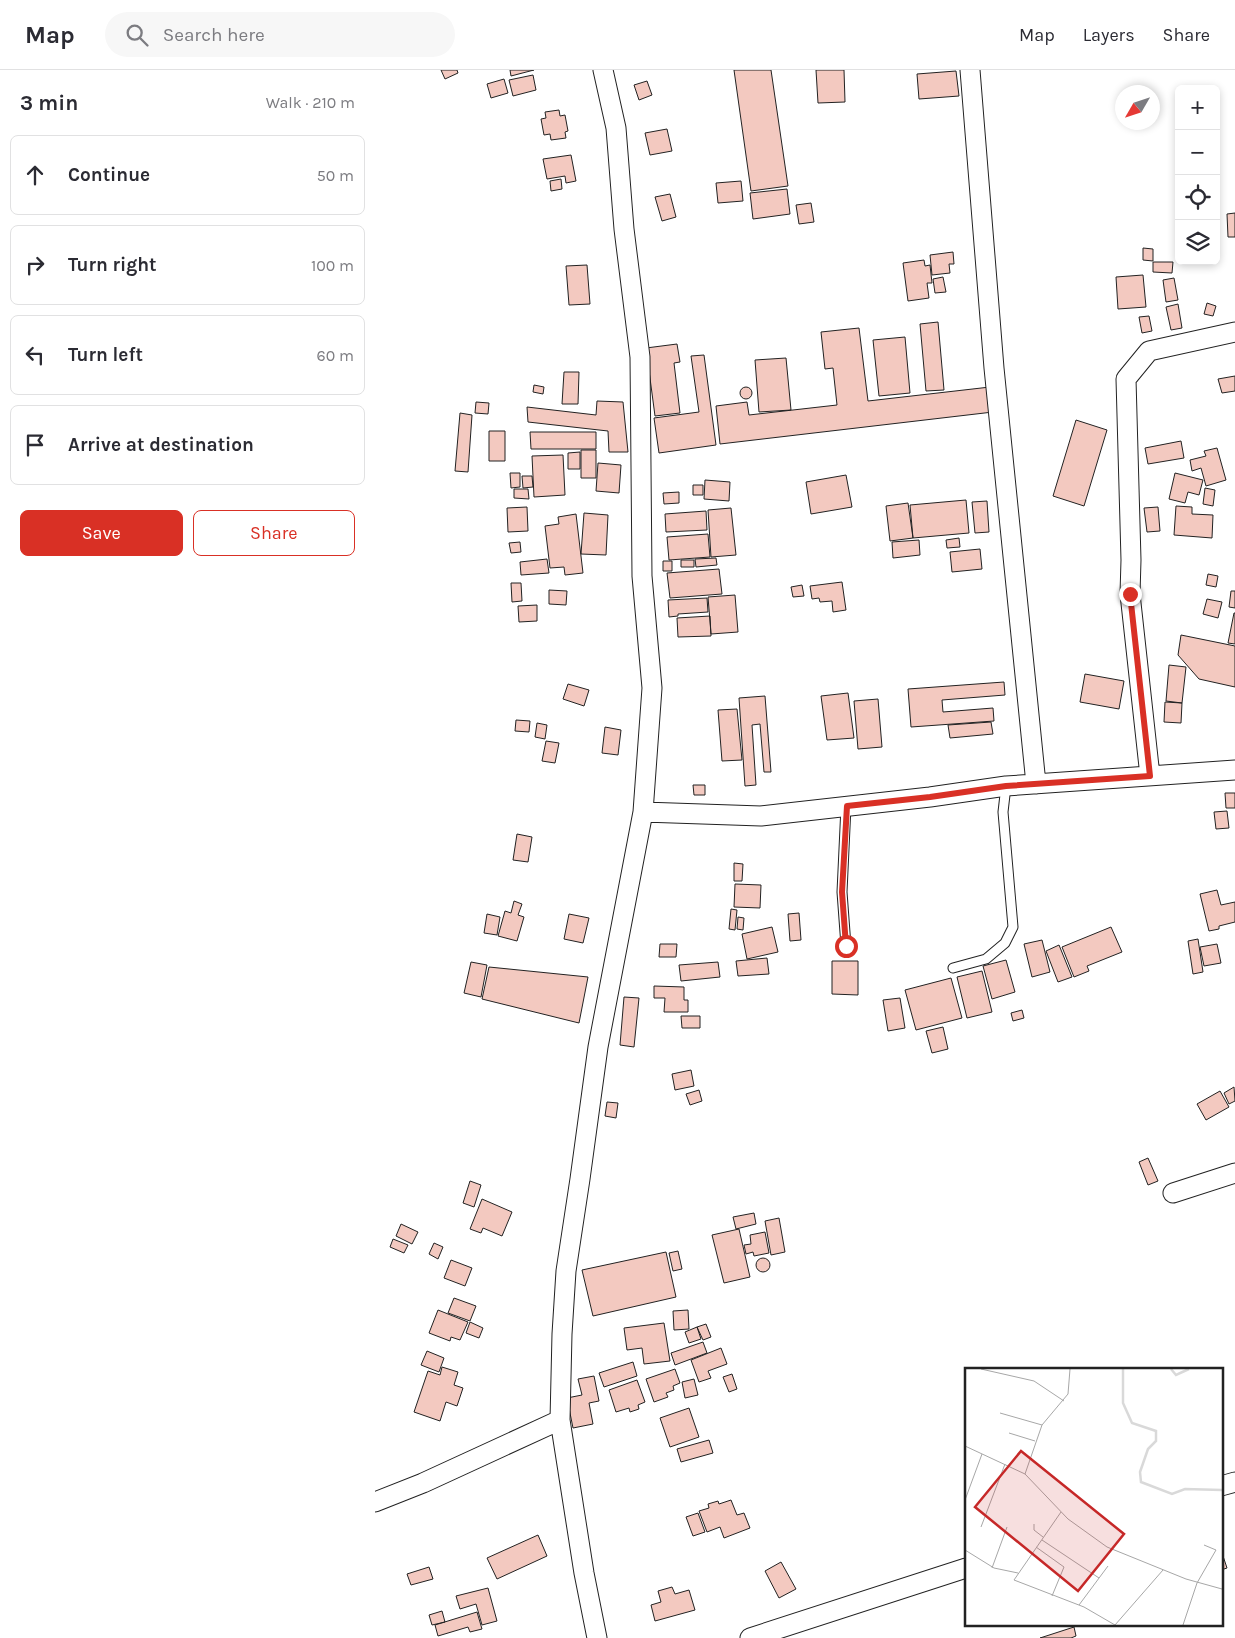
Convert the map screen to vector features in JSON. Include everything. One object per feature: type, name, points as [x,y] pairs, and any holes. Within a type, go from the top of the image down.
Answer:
[{"type":"street","points":[[597,1638],[584,1574],[560,1420],[562,1334],[566,1271],[581,1179],[597,1047],[643,812],[652,688],[642,576],[640,357],[624,230],[616,128],[603,70]]},
{"type":"street","points":[[970,70],[994,368],[1036,784]]},
{"type":"street","points":[[1150,776],[1130,594],[1131,560],[1126,379],[1149,352],[1235,332]]},
{"type":"street","points":[[643,812],[761,816],[930,797],[1006,786],[1235,770]]},
{"type":"street","points":[[1173,1193],[1235,1172]]},
{"type":"street","points":[[375,1502],[423,1483],[560,1420]]},
{"type":"street","points":[[750,1638],[965,1568]]},
{"type":"lane","points":[[953,968],[986,959],[1005,943],[1013,927],[1003,812],[1006,786]]},
{"type":"lane","points":[[846,946],[842,892],[847,806]]},
{"type":"building","points":[[441,70],[457,70],[458,73],[445,79]]},
{"type":"building","points":[[510,70],[534,70],[511,76]]},
{"type":"building","points":[[734,70],[771,70],[788,186],[751,191]]},
{"type":"building","points":[[816,70],[844,70],[845,102],[818,103]]},
{"type":"building","points":[[956,71],[959,96],[919,99],[917,74]]},
{"type":"building","points":[[533,75],[536,90],[513,96],[509,80]]},
{"type":"building","points":[[504,79],[508,93],[491,98],[487,84]]},
{"type":"building","points":[[647,81],[652,95],[639,100],[634,85]]},
{"type":"building","points":[[559,110],[560,116],[565,115],[568,131],[565,132],[566,138],[551,140],[550,134],[544,135],[541,119],[546,118],[545,112]]},
{"type":"building","points":[[667,129],[672,151],[650,155],[645,133]]},
{"type":"building","points":[[571,155],[576,181],[566,183],[565,176],[547,179],[543,159]]},
{"type":"building","points":[[561,179],[562,189],[551,191],[550,181]]},
{"type":"building","points":[[741,181],[743,201],[718,203],[716,183]]},
{"type":"building","points":[[787,189],[790,214],[753,219],[750,193]]},
{"type":"building","points":[[670,194],[676,217],[662,221],[655,197]]},
{"type":"building","points":[[811,203],[814,222],[799,224],[796,205]]},
{"type":"building","points":[[1235,213],[1235,237],[1228,237],[1227,214]]},
{"type":"building","points":[[1143,248],[1153,249],[1153,261],[1143,260]]},
{"type":"building","points":[[953,252],[954,264],[949,264],[950,273],[932,275],[930,255]]},
{"type":"building","points":[[924,260],[925,266],[930,265],[932,283],[927,283],[929,298],[908,301],[903,263]]},
{"type":"building","points":[[1153,262],[1173,262],[1172,273],[1153,272]]},
{"type":"building","points":[[587,265],[590,304],[569,305],[566,266]]},
{"type":"building","points":[[1143,275],[1146,307],[1118,309],[1116,277]]},
{"type":"building","points":[[943,277],[946,292],[935,293],[933,279]]},
{"type":"building","points":[[1174,278],[1178,300],[1166,302],[1163,280]]},
{"type":"building","points":[[1207,303],[1216,306],[1213,316],[1204,314]]},
{"type":"building","points":[[1178,304],[1182,328],[1171,330],[1166,307]]},
{"type":"building","points":[[1149,316],[1152,331],[1142,333],[1139,317]]},
{"type":"building","points":[[938,322],[944,390],[926,391],[920,324]]},
{"type":"building","points":[[859,328],[868,401],[990,387],[993,412],[720,444],[716,406],[747,402],[749,415],[837,405],[833,368],[825,369],[821,332]]},
{"type":"building","points":[[905,337],[910,393],[879,396],[873,340]]},
{"type":"building","points":[[677,344],[680,362],[674,363],[680,413],[655,416],[646,348]]},
{"type":"building","points":[[704,355],[716,445],[659,453],[654,418],[699,412],[691,356]]},
{"type":"building","points":[[786,358],[791,410],[759,412],[755,360]]},
{"type":"building","points":[[564,372],[579,372],[578,404],[562,404]]},
{"type":"building","points":[[1235,376],[1235,391],[1222,393],[1218,379]]},
{"type":"building","points":[[534,385],[544,387],[543,394],[533,392]]},
{"type":"building","points":[[744,387],[748,387],[752,393],[748,399],[744,399],[740,395],[740,391]]},
{"type":"building","points":[[597,401],[623,402],[628,452],[609,452],[608,431],[528,422],[527,407],[596,415]]},
{"type":"building","points":[[476,402],[489,403],[488,414],[475,413]]},
{"type":"building","points":[[460,413],[472,415],[468,472],[455,471]]},
{"type":"building","points":[[1076,420],[1107,430],[1084,506],[1053,496]]},
{"type":"building","points":[[489,431],[505,431],[505,461],[489,461]]},
{"type":"building","points":[[530,432],[596,432],[596,449],[531,449]]},
{"type":"building","points":[[1181,441],[1184,458],[1148,464],[1145,448]]},
{"type":"building","points":[[1217,448],[1226,480],[1206,486],[1201,468],[1192,471],[1190,460],[1206,456],[1204,451]]},
{"type":"building","points":[[581,450],[596,450],[596,478],[581,478]]},
{"type":"building","points":[[580,452],[580,469],[568,469],[568,453]]},
{"type":"building","points":[[563,455],[565,495],[534,497],[532,456]]},
{"type":"building","points":[[598,463],[621,465],[619,493],[596,491]]},
{"type":"building","points":[[510,473],[520,473],[520,487],[511,488]]},
{"type":"building","points":[[1175,473],[1203,480],[1199,495],[1188,492],[1185,503],[1169,499]]},
{"type":"building","points":[[846,475],[852,507],[811,514],[806,482]]},
{"type":"building","points":[[522,476],[532,476],[533,487],[523,488]]},
{"type":"building","points":[[705,480],[730,482],[729,501],[704,499]]},
{"type":"building","points":[[693,485],[703,485],[703,495],[693,495]]},
{"type":"building","points":[[1205,488],[1215,490],[1213,506],[1203,504]]},
{"type":"building","points":[[514,489],[528,489],[529,499],[514,498]]},
{"type":"building","points":[[679,492],[679,503],[664,504],[663,493]]},
{"type":"building","points":[[966,500],[969,533],[913,538],[910,505]]},
{"type":"building","points":[[987,501],[989,532],[975,533],[972,502]]},
{"type":"building","points":[[908,503],[913,538],[890,541],[886,506]]},
{"type":"building","points":[[1176,506],[1192,507],[1192,514],[1213,515],[1212,538],[1174,535]]},
{"type":"building","points":[[527,507],[528,531],[508,532],[507,508]]},
{"type":"building","points":[[1158,507],[1160,531],[1147,532],[1144,508]]},
{"type":"building","points":[[731,508],[736,555],[711,557],[708,510]]},
{"type":"building","points":[[706,511],[707,530],[666,532],[665,514]]},
{"type":"building","points":[[584,513],[608,515],[606,555],[581,554]]},
{"type":"building","points":[[576,514],[583,573],[565,575],[564,567],[550,568],[545,526],[559,524],[558,517]]},
{"type":"building","points":[[708,534],[710,557],[669,560],[667,537]]},
{"type":"building","points":[[959,538],[960,547],[947,548],[946,540]]},
{"type":"building","points":[[919,540],[920,555],[893,558],[892,542]]},
{"type":"building","points":[[520,542],[521,552],[511,553],[509,543]]},
{"type":"building","points":[[980,549],[982,569],[952,572],[950,552]]},
{"type":"building","points":[[716,558],[717,565],[696,567],[695,559]]},
{"type":"building","points":[[547,559],[549,573],[521,575],[520,562]]},
{"type":"building","points":[[681,560],[694,560],[694,567],[681,567]]},
{"type":"building","points":[[663,561],[672,561],[672,571],[663,571]]},
{"type":"building","points":[[719,569],[722,594],[670,598],[667,573]]},
{"type":"building","points":[[1208,574],[1218,576],[1216,587],[1206,585]]},
{"type":"building","points":[[842,582],[846,610],[833,612],[832,601],[820,602],[819,598],[812,599],[810,586]]},
{"type":"building","points":[[511,583],[521,583],[522,601],[512,602]]},
{"type":"building","points":[[802,585],[804,596],[793,597],[791,587]]},
{"type":"building","points":[[549,590],[567,591],[566,605],[549,604]]},
{"type":"building","points":[[1231,591],[1235,591],[1235,608],[1229,607]]},
{"type":"building","points":[[735,595],[738,632],[711,634],[708,597]]},
{"type":"building","points":[[707,598],[708,612],[678,614],[678,616],[669,617],[668,600]]},
{"type":"building","points":[[1207,599],[1222,602],[1218,618],[1203,614]]},
{"type":"building","points":[[537,605],[537,621],[519,622],[518,606]]},
{"type":"building","points":[[1235,613],[1235,644],[1228,643]]},
{"type":"building","points":[[710,616],[711,636],[678,637],[677,618]]},
{"type":"building","points":[[1181,635],[1235,646],[1235,687],[1199,679],[1178,655]]},
{"type":"building","points":[[1169,665],[1186,667],[1182,703],[1166,701]]},
{"type":"building","points":[[1085,674],[1124,681],[1119,709],[1080,702]]},
{"type":"building","points":[[1004,682],[1005,695],[942,700],[943,712],[993,708],[994,721],[911,727],[908,689]]},
{"type":"building","points":[[568,684],[589,690],[584,706],[563,699]]},
{"type":"building","points":[[848,693],[854,738],[827,740],[821,696]]},
{"type":"building","points":[[765,696],[771,772],[764,772],[760,724],[752,725],[756,785],[745,786],[739,698]]},
{"type":"building","points":[[878,699],[882,747],[858,749],[854,701]]},
{"type":"building","points":[[1165,702],[1182,703],[1181,723],[1164,722]]},
{"type":"building","points":[[737,709],[742,760],[722,761],[718,710]]},
{"type":"building","points":[[516,720],[530,721],[529,732],[515,731]]},
{"type":"building","points":[[991,722],[993,734],[950,738],[948,725]]},
{"type":"building","points":[[537,723],[547,725],[545,739],[535,737]]},
{"type":"building","points":[[605,727],[621,730],[618,755],[602,753]]},
{"type":"building","points":[[546,741],[559,743],[555,763],[542,761]]},
{"type":"building","points":[[693,785],[705,785],[705,795],[694,795]]},
{"type":"building","points":[[1225,793],[1235,793],[1235,808],[1226,808]]},
{"type":"building","points":[[1227,811],[1229,828],[1216,829],[1214,812]]},
{"type":"building","points":[[517,834],[532,837],[528,862],[513,860]]},
{"type":"building","points":[[734,863],[743,864],[742,881],[734,881]]},
{"type":"building","points":[[735,884],[761,885],[760,908],[734,907]]},
{"type":"building","points":[[1217,890],[1221,905],[1235,902],[1235,922],[1209,931],[1200,894]]},
{"type":"building","points":[[514,901],[522,904],[518,915],[524,917],[517,941],[498,936],[505,911],[511,913]]},
{"type":"building","points":[[731,909],[737,910],[735,930],[729,929]]},
{"type":"building","points":[[799,913],[801,940],[790,941],[788,914]]},
{"type":"building","points":[[487,914],[500,917],[497,935],[484,933]]},
{"type":"building","points":[[569,914],[589,918],[583,943],[564,939]]},
{"type":"building","points":[[738,917],[744,918],[743,930],[737,929]]},
{"type":"building","points":[[772,927],[778,952],[747,959],[742,934]]},
{"type":"building","points":[[1111,927],[1122,952],[1087,966],[1089,971],[1074,977],[1062,947]]},
{"type":"building","points":[[1198,939],[1203,972],[1193,974],[1188,941]]},
{"type":"building","points":[[1042,940],[1050,972],[1032,977],[1024,944]]},
{"type":"building","points":[[660,944],[677,944],[676,957],[659,957]]},
{"type":"building","points":[[1217,944],[1221,963],[1204,966],[1200,947]]},
{"type":"building","points":[[1059,945],[1072,977],[1058,982],[1046,951]]},
{"type":"building","points":[[767,958],[769,974],[738,976],[736,961]]},
{"type":"building","points":[[1006,960],[1015,992],[992,999],[983,966]]},
{"type":"building","points":[[832,961],[858,961],[858,995],[832,994]]},
{"type":"building","points":[[471,962],[487,965],[481,997],[464,993]]},
{"type":"building","points":[[718,962],[720,977],[681,981],[679,965]]},
{"type":"building","points":[[489,967],[588,977],[579,1023],[482,999]]},
{"type":"building","points":[[982,971],[992,1012],[967,1018],[957,977]]},
{"type":"building","points":[[951,978],[962,1018],[916,1030],[905,990]]},
{"type":"building","points":[[654,986],[684,987],[684,1000],[688,1000],[688,1012],[664,1012],[665,998],[654,998]]},
{"type":"building","points":[[624,997],[639,998],[634,1047],[620,1045]]},
{"type":"building","points":[[900,998],[905,1028],[888,1031],[883,1000]]},
{"type":"building","points":[[1022,1010],[1024,1018],[1013,1021],[1011,1013]]},
{"type":"building","points":[[681,1016],[700,1016],[700,1028],[682,1028]]},
{"type":"building","points":[[943,1027],[948,1049],[932,1053],[926,1031]]},
{"type":"building","points":[[691,1070],[694,1086],[675,1090],[672,1074]]},
{"type":"building","points":[[1234,1087],[1235,1101],[1229,1104],[1224,1093]]},
{"type":"building","points":[[699,1090],[702,1101],[690,1105],[686,1094]]},
{"type":"building","points":[[1220,1091],[1229,1107],[1206,1120],[1197,1104]]},
{"type":"building","points":[[607,1102],[618,1103],[616,1118],[605,1116]]},
{"type":"building","points":[[1148,1158],[1158,1181],[1148,1185],[1139,1162]]},
{"type":"building","points":[[470,1181],[481,1185],[474,1207],[463,1203]]},
{"type":"building","points":[[482,1199],[512,1212],[502,1236],[483,1228],[481,1233],[470,1229]]},
{"type":"building","points":[[754,1213],[756,1224],[736,1229],[733,1217]]},
{"type":"building","points":[[779,1218],[785,1252],[771,1255],[765,1221]]},
{"type":"building","points":[[401,1224],[418,1232],[412,1244],[396,1236]]},
{"type":"building","points":[[739,1229],[750,1277],[724,1283],[712,1235]]},
{"type":"building","points":[[765,1232],[769,1253],[754,1256],[753,1252],[746,1254],[744,1245],[751,1244],[750,1235]]},
{"type":"building","points":[[393,1239],[408,1245],[404,1253],[390,1247]]},
{"type":"building","points":[[434,1243],[443,1247],[438,1259],[429,1254]]},
{"type":"building","points":[[678,1251],[682,1269],[673,1271],[669,1253]]},
{"type":"building","points":[[666,1252],[676,1297],[593,1316],[582,1270]]},
{"type":"building","points":[[760,1258],[766,1258],[770,1265],[766,1272],[760,1272],[756,1268],[756,1262]]},
{"type":"building","points":[[451,1260],[472,1268],[465,1286],[444,1278]]},
{"type":"building","points":[[454,1298],[476,1306],[470,1321],[448,1313]]},
{"type":"building","points":[[438,1310],[468,1322],[460,1340],[451,1337],[450,1341],[429,1333]]},
{"type":"building","points":[[688,1310],[689,1329],[674,1330],[673,1311]]},
{"type":"building","points":[[470,1322],[483,1328],[479,1338],[466,1333]]},
{"type":"building","points":[[664,1323],[670,1361],[644,1364],[642,1348],[627,1350],[624,1328]]},
{"type":"building","points":[[706,1324],[711,1337],[703,1340],[697,1327]]},
{"type":"building","points":[[697,1327],[701,1339],[689,1343],[685,1332]]},
{"type":"building","points":[[703,1342],[707,1353],[675,1365],[671,1353]]},
{"type":"building","points":[[721,1348],[727,1364],[708,1371],[711,1378],[699,1382],[691,1360]]},
{"type":"building","points":[[427,1351],[444,1358],[439,1372],[421,1365]]},
{"type":"building","points":[[633,1362],[637,1376],[604,1387],[599,1373]]},
{"type":"building","points":[[442,1367],[458,1372],[454,1385],[463,1388],[457,1406],[446,1402],[440,1421],[414,1412],[428,1371],[440,1375]]},
{"type":"building","points":[[675,1369],[680,1383],[673,1386],[674,1390],[666,1393],[668,1397],[654,1402],[646,1379]]},
{"type":"building","points":[[732,1374],[737,1389],[729,1392],[723,1377]]},
{"type":"building","points":[[594,1376],[599,1401],[589,1403],[593,1424],[573,1428],[567,1398],[582,1395],[578,1379]]},
{"type":"building","points":[[694,1379],[698,1395],[685,1398],[682,1382]]},
{"type":"building","points":[[637,1380],[645,1402],[638,1405],[639,1409],[630,1412],[629,1408],[616,1412],[609,1390]]},
{"type":"building","points":[[689,1408],[699,1437],[670,1447],[660,1418]]},
{"type":"building","points":[[709,1440],[713,1453],[681,1462],[677,1449]]},
{"type":"building","points":[[731,1500],[737,1515],[744,1513],[750,1528],[724,1538],[720,1527],[707,1532],[699,1511],[709,1508],[708,1504],[718,1501],[719,1504]]},
{"type":"building","points":[[698,1513],[705,1532],[693,1536],[686,1517]]},
{"type":"building","points":[[538,1535],[547,1556],[497,1579],[487,1558]]},
{"type":"building","points":[[1223,1556],[1227,1568],[1223,1569]]},
{"type":"building","points":[[781,1562],[796,1589],[779,1598],[765,1571]]},
{"type":"building","points":[[429,1567],[433,1579],[411,1585],[407,1574]]},
{"type":"building","points":[[672,1587],[675,1594],[689,1590],[695,1610],[655,1621],[651,1605],[661,1602],[658,1591]]},
{"type":"building","points":[[488,1588],[497,1621],[482,1625],[476,1604],[460,1609],[456,1596]]},
{"type":"building","points":[[442,1611],[445,1622],[432,1625],[429,1615]]},
{"type":"building","points":[[477,1612],[482,1629],[470,1632],[468,1627],[438,1636],[435,1625]]},
{"type":"building","points":[[1074,1627],[1076,1636],[1071,1638],[1040,1638]]},
{"type":"route","points":[[846,946],[842,892],[847,806],[1006,786],[1150,776],[1130,594]]}]
